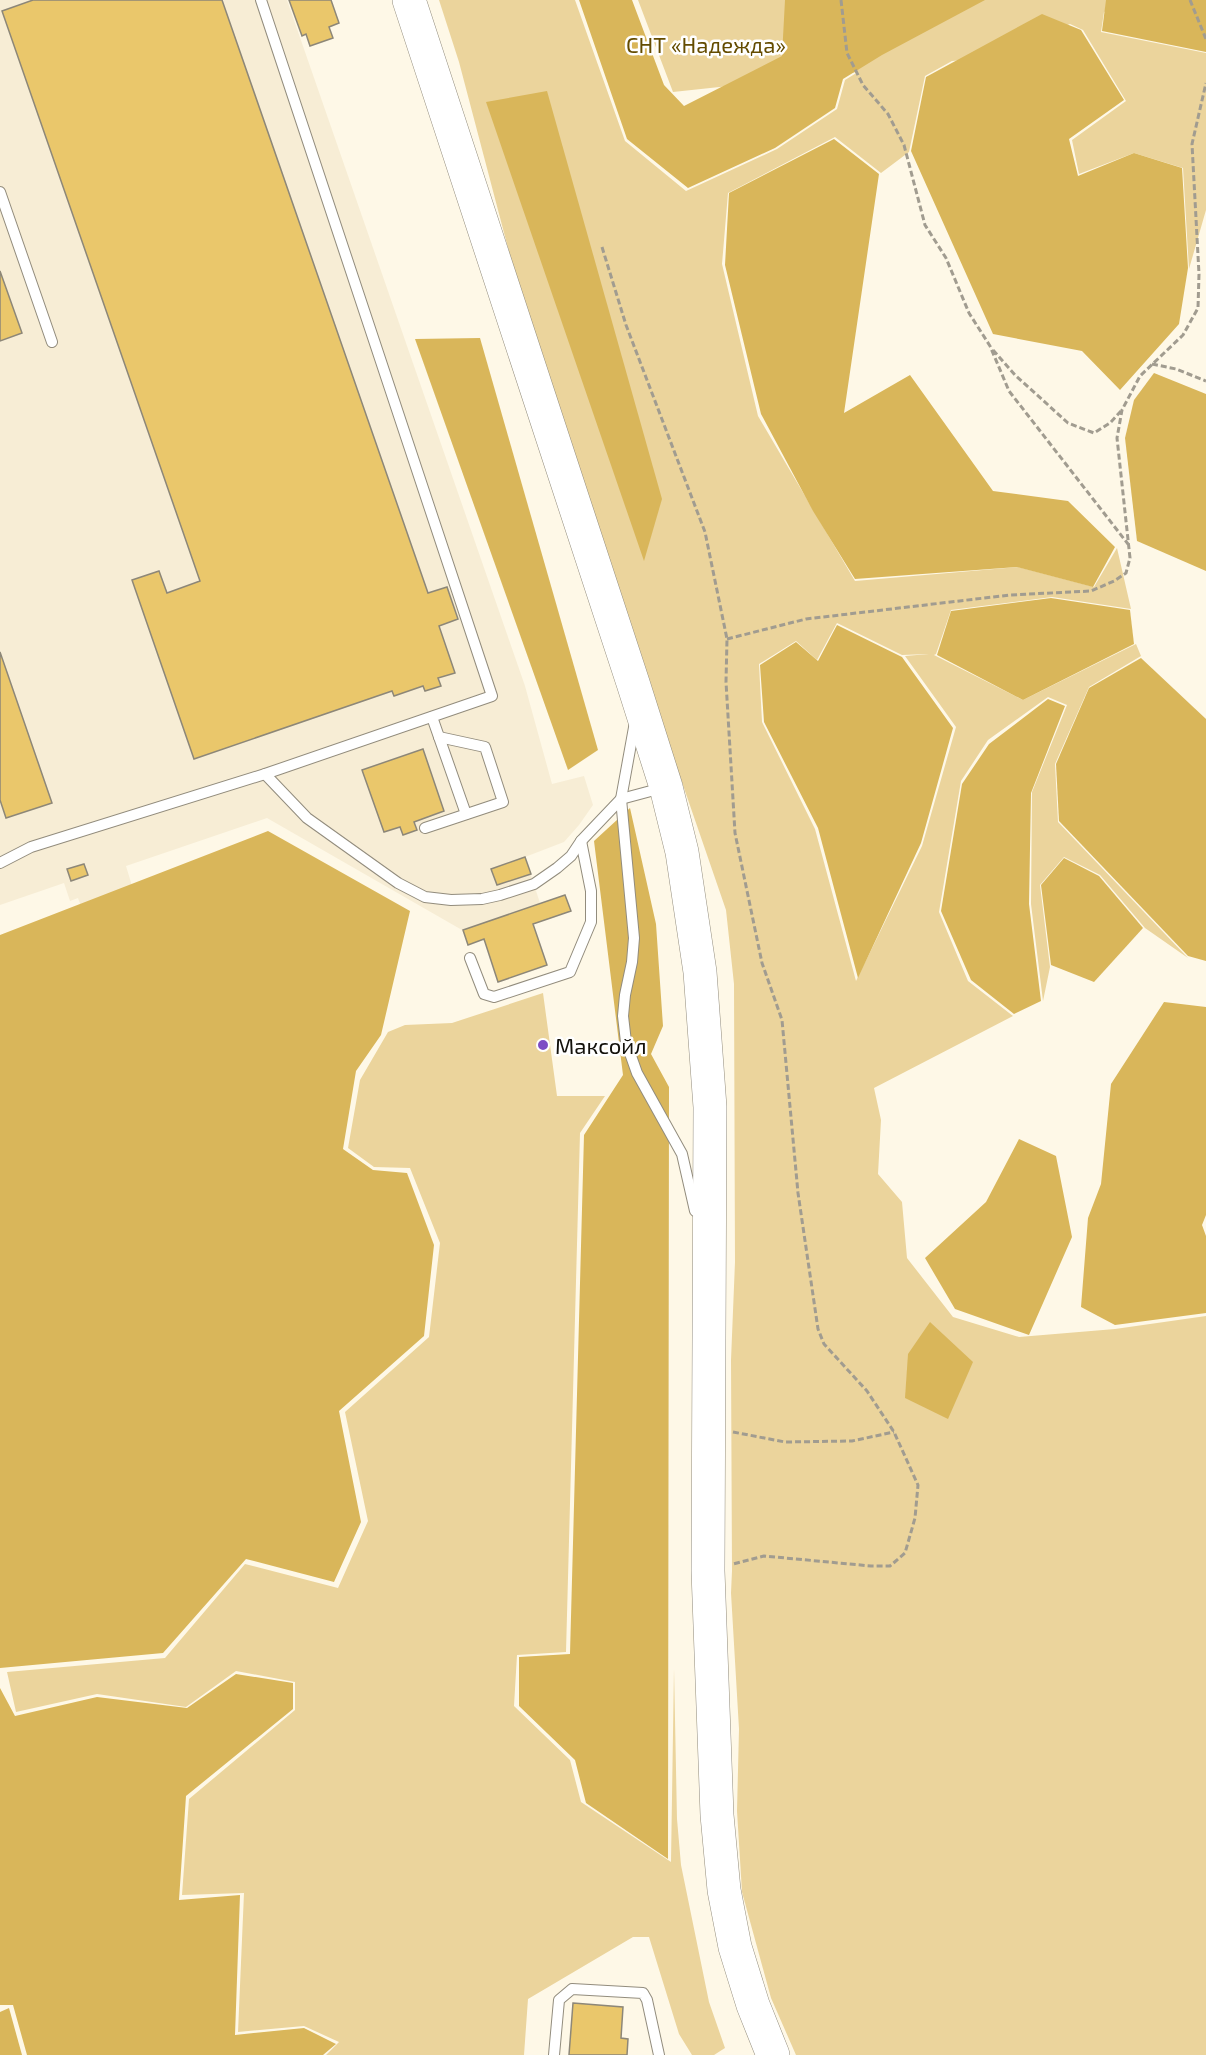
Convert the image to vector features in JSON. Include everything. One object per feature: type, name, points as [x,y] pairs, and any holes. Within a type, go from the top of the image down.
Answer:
[{"type":"main road","points":[[409,0],[639,701],[666,788],[693,915],[704,1014],[710,1107],[708,1571],[717,1804],[724,1890],[735,1947],[771,2054]]},
{"type":"lane","points":[[0,863],[31,847],[265,774],[492,696],[261,0]]},
{"type":"lane","points":[[0,192],[52,342]]},
{"type":"lane","points":[[639,701],[621,799],[634,938],[624,1006],[626,1042],[637,1073],[682,1154],[709,1284]]},
{"type":"lane","points":[[432,717],[466,814]]},
{"type":"lane","points":[[425,828],[503,802],[485,747],[439,737]]},
{"type":"lane","points":[[265,774],[307,818],[398,883],[425,897],[452,900],[482,899],[534,884],[571,856],[581,841],[621,799],[666,788]]},
{"type":"lane","points":[[470,958],[484,993],[494,997],[570,972],[591,922],[591,891],[581,841]]},
{"type":"lane","points":[[554,2055],[559,2000],[572,1989],[643,1993],[647,2000],[659,2055]]},
{"type":"path","points":[[841,0],[847,53],[864,85],[888,114],[904,145],[925,225],[946,258],[969,313],[990,346],[1016,375],[1068,423],[1094,433],[1110,423],[1122,410],[1140,376],[1183,335],[1198,308],[1199,274],[1191,144],[1206,83]]},
{"type":"path","points":[[1190,0],[1206,39]]},
{"type":"path","points":[[602,247],[626,325],[705,532],[728,639],[726,682],[735,833],[762,963],[782,1020],[798,1193],[818,1329],[824,1344],[867,1391],[894,1432],[918,1485],[915,1518],[905,1553],[890,1566],[764,1556],[708,1571]]},
{"type":"path","points":[[990,346],[1009,391],[1128,545]]},
{"type":"path","points":[[1152,364],[1176,369],[1206,381]]},
{"type":"path","points":[[728,639],[806,619],[1010,595],[1091,591],[1114,581],[1126,573],[1130,558],[1117,438],[1122,410]]},
{"type":"path","points":[[707,1427],[785,1442],[852,1441],[894,1432]]},
{"type":"shaded area","points":[[0,0],[287,0],[525,686],[552,784],[584,776],[593,805],[564,842],[525,857],[540,903],[565,895],[571,911],[533,924],[498,982],[484,939],[468,945],[462,930],[267,818],[126,866],[136,899],[84,915],[78,898],[70,901],[64,883],[0,905]]},
{"type":"shaded area","points":[[579,0],[632,0],[664,85],[684,106],[782,56],[785,0],[985,0],[882,55],[843,79],[835,108],[775,148],[688,188],[627,139]]},
{"type":"shaded area","points":[[1106,0],[1206,0],[1206,52],[1102,31]]},
{"type":"shaded area","points":[[1042,14],[1081,30],[1124,100],[1069,139],[1078,176],[1134,153],[1182,168],[1188,268],[1179,324],[1120,390],[1082,351],[993,334],[911,151],[926,77]]},
{"type":"shaded area","points":[[547,91],[662,499],[644,561],[486,102]]},
{"type":"shaded area","points":[[834,139],[879,174],[844,413],[910,375],[993,491],[1068,501],[1115,547],[1093,587],[1017,567],[855,579],[813,511],[761,414],[725,265],[729,193]]},
{"type":"shaded area","points":[[480,338],[598,750],[568,770],[415,339]]},
{"type":"shaded area","points":[[1154,373],[1206,394],[1206,571],[1137,541],[1125,438],[1134,400]]},
{"type":"shaded area","points":[[1051,598],[1130,610],[1134,644],[1023,700],[937,655],[951,611]]},
{"type":"shaded area","points":[[837,625],[902,657],[953,728],[921,843],[858,978],[818,828],[764,722],[760,665],[796,642],[818,661]]},
{"type":"shaded area","points":[[1141,658],[1206,719],[1206,961],[1188,956],[1059,821],[1056,764],[1089,688]]},
{"type":"shaded area","points":[[1048,699],[1065,706],[1031,793],[1029,904],[1041,1001],[1014,1014],[971,980],[941,911],[962,784],[989,744]]},
{"type":"shaded area","points":[[630,808],[656,924],[663,1026],[651,1054],[669,1087],[668,1859],[586,1803],[575,1760],[519,1706],[519,1657],[570,1654],[584,1135],[623,1075],[594,841]]},
{"type":"shaded area","points":[[268,831],[410,911],[381,1035],[356,1071],[343,1149],[373,1170],[407,1173],[434,1245],[424,1336],[339,1411],[361,1522],[334,1582],[246,1559],[163,1653],[0,1668],[0,935]]},
{"type":"shaded area","points":[[1064,858],[1099,876],[1143,928],[1094,982],[1051,965],[1041,885]]},
{"type":"shaded area","points":[[1164,1002],[1206,1007],[1206,1215],[1202,1225],[1206,1236],[1206,1313],[1115,1325],[1081,1307],[1088,1218],[1101,1184],[1111,1084]]},
{"type":"shaded area","points":[[1019,1139],[1056,1156],[1072,1237],[1029,1335],[955,1309],[925,1258],[986,1202]]},
{"type":"shaded area","points":[[930,1322],[973,1362],[948,1419],[905,1398],[908,1354]]},
{"type":"shaded area","points":[[236,1674],[293,1683],[293,1709],[186,1796],[179,1900],[240,1895],[235,2035],[304,2028],[336,2044],[323,2055],[27,2055],[13,2005],[0,2005],[0,1688],[15,1716],[97,1697],[187,1708]]},
{"type":"shaded area","points":[[9,2008],[22,2055],[0,2055],[0,2012]]},
{"type":"green space","name":"СНТ «Надежда»","points":[[439,0],[575,0],[625,141],[686,191],[777,149],[837,109],[845,80],[858,72],[673,92],[638,0],[1136,0],[1104,12],[1101,32],[1206,53],[1206,210],[1189,269],[1183,168],[1134,153],[1079,174],[1072,140],[1126,101],[1083,30],[1070,24],[974,59],[952,61],[925,76],[909,152],[881,173],[835,137],[728,193],[722,264],[758,416],[855,581],[1018,567],[1094,587],[1117,548],[1131,609],[1052,597],[951,610],[934,655],[1023,700],[1136,644],[1141,656],[1089,687],[1055,764],[1058,822],[1188,958],[1145,928],[1100,875],[1064,857],[1040,885],[1050,967],[1043,1001],[1031,904],[1032,792],[1067,705],[1048,697],[988,740],[961,781],[939,912],[968,981],[1013,1016],[874,1088],[881,1120],[878,1174],[902,1202],[907,1258],[953,1317],[1019,1337],[1115,1329],[1206,1316],[1206,2055],[796,2055],[771,1998],[742,1892],[737,1811],[739,1729],[731,1593],[731,1360],[735,1262],[734,984],[726,910],[541,373],[459,62]],"holes":[[[837,623],[902,655],[929,654],[905,656],[956,727],[922,846],[856,981],[815,829],[762,722],[759,664],[796,641],[817,660]]]},
{"type":"green space","points":[[543,993],[557,1096],[605,1096],[580,1133],[566,1652],[517,1655],[514,1706],[570,1760],[581,1802],[671,1862],[674,1669],[677,1819],[681,1865],[709,2002],[725,2048],[714,2055],[692,2055],[679,2034],[649,1937],[633,1937],[528,1999],[524,2055],[326,2055],[339,2042],[304,2026],[238,2032],[244,1893],[182,1895],[189,1799],[295,1710],[295,1682],[236,1671],[186,1707],[97,1694],[16,1712],[7,1672],[165,1658],[245,1564],[338,1588],[368,1521],[345,1412],[429,1337],[440,1243],[410,1168],[374,1167],[348,1148],[360,1080],[388,1032],[405,1025],[452,1023]]},
{"type":"building","points":[[33,0],[222,0],[428,593],[447,587],[458,619],[439,626],[455,673],[438,678],[441,686],[425,691],[423,686],[394,696],[392,691],[194,759],[132,580],[159,571],[167,593],[200,581],[2,11]]},
{"type":"building","points":[[289,0],[331,0],[339,23],[329,27],[333,38],[310,46],[306,34],[302,36]]},
{"type":"building","points":[[0,271],[22,333],[0,341]]},
{"type":"building","points":[[0,652],[52,803],[6,818],[0,800]]},
{"type":"building","points":[[423,749],[444,811],[414,822],[417,830],[403,835],[400,827],[384,832],[362,770]]},
{"type":"building","points":[[525,857],[531,874],[497,885],[491,869]]},
{"type":"building","points":[[84,864],[88,875],[71,881],[67,869]]},
{"type":"building","points":[[565,895],[571,911],[533,924],[547,965],[498,982],[484,939],[468,945],[463,930]]},
{"type":"building","points":[[573,2003],[623,2007],[621,2038],[628,2039],[627,2055],[569,2055]]},
{"type":"place","name":"Максойл","points":[[543,1045]]}]
